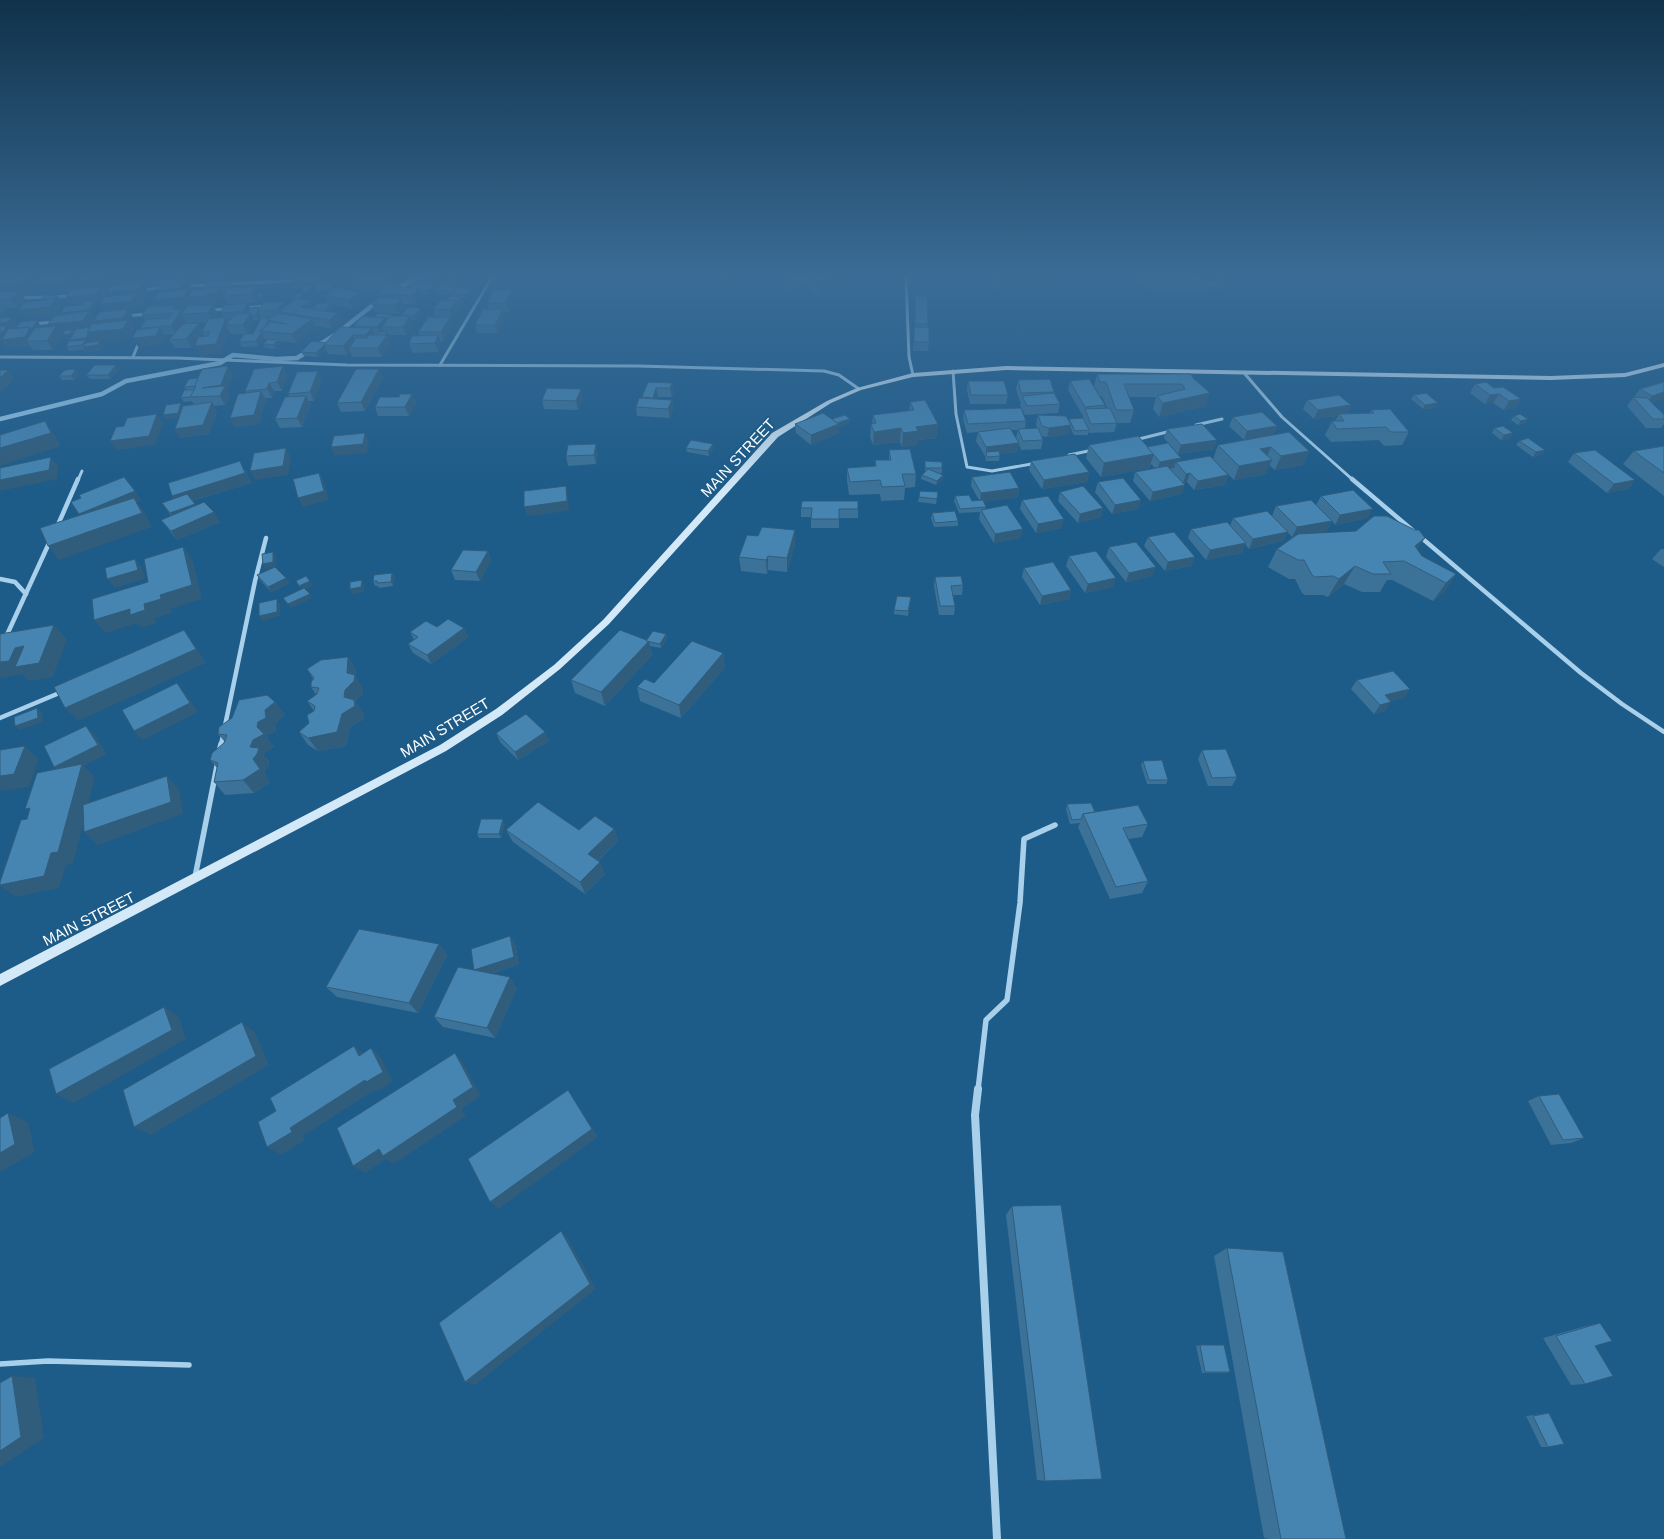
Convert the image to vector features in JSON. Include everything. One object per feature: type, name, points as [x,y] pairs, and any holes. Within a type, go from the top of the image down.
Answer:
[{"type":"main road","name":"MAIN STREET","points":[[0,980],[443,748],[499,712],[557,667],[606,622],[775,435],[829,402],[859,389],[914,375],[1006,368],[1245,374],[1561,378],[1625,375],[1664,365]]},
{"type":"street","points":[[133,357],[136,349]]},
{"type":"street","points":[[440,365],[450,349]]},
{"type":"street","points":[[909,349],[914,375]]},
{"type":"street","points":[[0,357],[133,357],[340,365],[638,366],[824,371],[834,372],[842,376],[859,389]]},
{"type":"street","points":[[953,371],[956,414],[967,467],[978,472],[1011,469],[1039,462]]},
{"type":"street","points":[[1245,374],[1280,416],[1340,472],[1411,528],[1594,683],[1643,720],[1664,732]]},
{"type":"street","points":[[1190,426],[1222,419]]},
{"type":"street","points":[[1134,440],[1181,429]]},
{"type":"street","points":[[1068,456],[1096,449]]},
{"type":"street","points":[[0,650],[82,471]]},
{"type":"street","points":[[194,880],[249,609],[266,538]]},
{"type":"street","points":[[0,579],[11,579],[21,585],[26,594]]},
{"type":"street","points":[[0,718],[74,686]]},
{"type":"street","points":[[997,1539],[975,1116],[986,1020],[1007,1000],[1020,903],[1024,839],[1055,825]]},
{"type":"lane","points":[[0,1364],[48,1361],[189,1365]]},
{"type":"building","points":[[304,349],[320,349],[316,353],[301,352]]},
{"type":"building","points":[[95,365],[116,365],[108,375],[86,375]]},
{"type":"building","points":[[228,366],[221,385],[202,388],[225,386],[220,396],[189,397],[196,387],[194,387],[202,369]]},
{"type":"building","points":[[283,366],[277,382],[269,383],[267,389],[245,391],[254,369]]},
{"type":"building","points":[[76,369],[71,376],[59,376],[65,370]]},
{"type":"building","points":[[356,369],[379,369],[361,402],[337,403]]},
{"type":"building","points":[[0,370],[8,370],[0,378]]},
{"type":"building","points":[[318,371],[310,392],[288,394],[297,372]]},
{"type":"building","points":[[1097,374],[1191,374],[1210,393],[1163,403],[1157,396],[1185,389],[1182,384],[1124,384],[1134,410],[1116,410],[1106,382],[1100,382]]},
{"type":"building","points":[[198,378],[195,386],[184,387],[189,379]]},
{"type":"building","points":[[1050,379],[1054,392],[1021,393],[1018,380]]},
{"type":"building","points":[[1089,379],[1105,405],[1085,407],[1070,381]]},
{"type":"building","points":[[968,381],[1004,381],[1008,395],[971,395]]},
{"type":"building","points":[[648,382],[672,383],[670,388],[656,388],[653,398],[642,397]]},
{"type":"building","points":[[1486,382],[1494,388],[1503,387],[1521,399],[1509,401],[1499,394],[1490,395],[1475,384]]},
{"type":"building","points":[[1664,382],[1664,392],[1652,396],[1640,389]]},
{"type":"building","points":[[547,388],[581,389],[576,401],[542,400]]},
{"type":"building","points":[[184,390],[194,390],[190,397],[181,398]]},
{"type":"building","points":[[261,391],[254,415],[230,418],[238,394]]},
{"type":"building","points":[[1054,393],[1060,404],[1027,406],[1022,396]]},
{"type":"building","points":[[1426,393],[1438,403],[1425,405],[1414,395]]},
{"type":"building","points":[[400,394],[412,394],[405,407],[375,407],[380,397],[399,397]]},
{"type":"building","points":[[1339,395],[1351,405],[1318,410],[1307,400]]},
{"type":"building","points":[[306,396],[297,418],[275,419],[285,397]]},
{"type":"building","points":[[1633,397],[1647,398],[1664,415],[1664,419],[1653,419]]},
{"type":"building","points":[[639,398],[672,400],[668,409],[636,407]]},
{"type":"building","points":[[925,400],[938,424],[916,427],[918,431],[903,433],[901,428],[874,432],[871,424],[876,423],[873,415],[914,410],[910,402]]},
{"type":"building","points":[[212,402],[203,425],[175,429],[183,406]]},
{"type":"building","points":[[181,403],[178,413],[163,415],[166,405]]},
{"type":"building","points":[[1021,408],[1026,421],[968,424],[964,410]]},
{"type":"building","points":[[1110,408],[1117,423],[1091,424],[1085,409]]},
{"type":"building","points":[[1390,409],[1409,432],[1391,432],[1386,427],[1337,429],[1332,421],[1344,421],[1339,414],[1374,413],[1371,410]]},
{"type":"building","points":[[1262,412],[1277,426],[1247,431],[1233,417]]},
{"type":"building","points":[[823,413],[839,424],[811,435],[795,424]]},
{"type":"building","points":[[157,414],[149,436],[110,441],[116,427],[124,426],[127,418]]},
{"type":"building","points":[[1520,414],[1528,419],[1521,421],[1514,416]]},
{"type":"building","points":[[845,415],[850,419],[837,423],[832,419]]},
{"type":"building","points":[[1038,415],[1066,416],[1071,425],[1049,428],[1042,426]]},
{"type":"building","points":[[1083,418],[1089,430],[1075,431],[1069,419]]},
{"type":"building","points":[[45,421],[51,433],[0,448],[0,435]]},
{"type":"building","points":[[1202,424],[1217,440],[1181,445],[1167,429]]},
{"type":"building","points":[[1503,426],[1513,433],[1504,435],[1494,428]]},
{"type":"building","points":[[1010,428],[1019,443],[986,447],[978,432]]},
{"type":"building","points":[[1038,428],[1043,440],[1023,441],[1018,429]]},
{"type":"building","points":[[1289,432],[1309,451],[1281,456],[1271,447],[1260,449],[1272,460],[1239,466],[1218,445]]},
{"type":"building","points":[[365,433],[363,444],[331,447],[334,436]]},
{"type":"building","points":[[1138,436],[1154,454],[1104,463],[1089,445]]},
{"type":"building","points":[[1528,438],[1545,450],[1536,452],[1519,441]]},
{"type":"building","points":[[691,440],[713,444],[708,451],[686,448]]},
{"type":"building","points":[[1168,443],[1181,458],[1160,462],[1147,447]]},
{"type":"building","points":[[596,444],[594,455],[566,456],[568,445]]},
{"type":"building","points":[[1664,446],[1664,473],[1634,451]]},
{"type":"building","points":[[286,448],[283,466],[250,471],[254,453]]},
{"type":"building","points":[[910,449],[916,474],[902,474],[905,486],[882,487],[880,480],[850,482],[847,468],[876,466],[875,460],[891,460],[889,450]]},
{"type":"building","points":[[1595,450],[1635,480],[1614,484],[1574,453]]},
{"type":"building","points":[[999,451],[1000,456],[987,457],[986,452]]},
{"type":"building","points":[[1075,454],[1089,472],[1044,480],[1031,461]]},
{"type":"building","points":[[1210,456],[1228,475],[1198,481],[1190,473],[1186,474],[1176,462]]},
{"type":"building","points":[[51,457],[49,470],[0,480],[0,468]]},
{"type":"building","points":[[240,461],[245,473],[172,496],[168,483]]},
{"type":"building","points":[[925,461],[942,462],[942,468],[925,468]]},
{"type":"building","points":[[1167,466],[1185,485],[1153,492],[1135,472]]},
{"type":"building","points":[[928,469],[943,475],[937,481],[922,475]]},
{"type":"building","points":[[1010,472],[1019,488],[981,493],[972,477]]},
{"type":"building","points":[[319,473],[324,491],[298,498],[293,479]]},
{"type":"building","points":[[124,477],[135,491],[79,514],[71,502],[81,498],[79,495]]},
{"type":"building","points":[[1123,478],[1141,500],[1115,505],[1098,482]]},
{"type":"building","points":[[566,486],[567,501],[524,507],[524,491]]},
{"type":"building","points":[[1083,486],[1103,508],[1080,514],[1060,492]]},
{"type":"building","points":[[1353,490],[1373,509],[1340,515],[1321,496]]},
{"type":"building","points":[[920,491],[938,492],[937,499],[919,497]]},
{"type":"building","points":[[187,494],[195,504],[170,513],[162,503]]},
{"type":"building","points":[[969,495],[972,501],[983,500],[986,507],[960,509],[955,496]]},
{"type":"building","points":[[1048,496],[1064,519],[1038,524],[1022,500]]},
{"type":"building","points":[[134,498],[142,513],[48,546],[40,528]]},
{"type":"building","points":[[1311,500],[1332,521],[1297,527],[1276,506]]},
{"type":"building","points":[[802,501],[858,501],[858,509],[839,509],[839,519],[811,519],[812,508],[801,508]]},
{"type":"building","points":[[204,502],[214,512],[171,531],[161,520]]},
{"type":"building","points":[[1007,505],[1023,529],[995,534],[981,510]]},
{"type":"building","points":[[955,511],[958,521],[935,523],[932,513]]},
{"type":"building","points":[[1267,511],[1288,532],[1253,539],[1233,518]]},
{"type":"building","points":[[1374,516],[1387,516],[1415,530],[1419,530],[1425,538],[1415,546],[1422,556],[1456,574],[1446,583],[1404,561],[1383,562],[1391,574],[1373,574],[1355,566],[1339,579],[1333,576],[1315,577],[1304,560],[1298,560],[1277,549],[1298,534],[1356,531]]},
{"type":"building","points":[[1227,522],[1246,543],[1210,550],[1191,529]]},
{"type":"building","points":[[762,527],[795,530],[787,558],[768,556],[766,560],[739,557],[747,535],[758,536]]},
{"type":"building","points":[[1174,532],[1195,557],[1168,562],[1148,537]]},
{"type":"building","points":[[1136,542],[1156,567],[1129,573],[1109,547]]},
{"type":"building","points":[[183,547],[192,585],[160,595],[161,599],[144,604],[145,610],[130,615],[130,609],[94,620],[92,599],[148,582],[144,559]]},
{"type":"building","points":[[463,550],[488,551],[476,572],[451,570]]},
{"type":"building","points":[[1096,551],[1116,578],[1088,584],[1069,556]]},
{"type":"building","points":[[273,552],[273,562],[263,564],[262,554]]},
{"type":"building","points":[[135,559],[138,570],[107,579],[105,568]]},
{"type":"building","points":[[1053,562],[1071,590],[1042,596],[1024,568]]},
{"type":"building","points":[[275,567],[286,578],[268,587],[257,575]]},
{"type":"building","points":[[392,573],[391,582],[377,583],[377,581],[373,581],[374,575]]},
{"type":"building","points":[[306,576],[310,581],[299,586],[296,581]]},
{"type":"building","points":[[961,576],[963,585],[951,586],[955,606],[940,606],[935,577]]},
{"type":"building","points":[[362,580],[361,587],[350,589],[350,582]]},
{"type":"building","points":[[304,588],[310,594],[288,604],[283,598]]},
{"type":"building","points":[[897,596],[911,597],[908,611],[894,610]]},
{"type":"building","points":[[277,599],[277,612],[259,616],[259,603]]},
{"type":"building","points":[[448,619],[464,628],[427,655],[408,644],[418,637],[410,632],[426,621],[437,627]]},
{"type":"building","points":[[54,625],[39,663],[15,667],[24,646],[15,648],[9,661],[0,662],[0,634]]},
{"type":"building","points":[[184,630],[196,649],[65,708],[54,687]]},
{"type":"building","points":[[620,630],[649,641],[601,692],[571,680]]},
{"type":"building","points":[[653,631],[666,634],[660,644],[646,641]]},
{"type":"building","points":[[692,641],[723,653],[679,705],[637,687],[645,679],[654,683]]},
{"type":"building","points":[[348,657],[347,673],[355,675],[354,681],[345,690],[344,697],[354,700],[355,706],[342,714],[337,732],[308,738],[299,732],[309,723],[307,715],[314,711],[315,706],[307,701],[317,694],[319,688],[311,687],[311,682],[314,678],[307,669],[321,660]]},
{"type":"building","points":[[1393,671],[1410,689],[1385,695],[1391,702],[1380,705],[1357,680]]},
{"type":"building","points":[[177,683],[190,703],[134,731],[122,710]]},
{"type":"building","points":[[267,695],[275,702],[265,710],[266,718],[258,722],[257,727],[264,734],[253,740],[250,747],[259,748],[253,759],[260,769],[243,780],[214,782],[218,763],[210,760],[212,753],[224,743],[227,735],[218,734],[219,727],[232,718],[239,700]]},
{"type":"building","points":[[37,708],[38,718],[15,726],[14,717]]},
{"type":"building","points":[[526,714],[545,732],[515,752],[496,733]]},
{"type":"building","points":[[86,726],[98,745],[54,767],[44,746]]},
{"type":"building","points":[[25,746],[14,774],[0,776],[0,750]]},
{"type":"building","points":[[1226,749],[1237,777],[1212,778],[1202,750]]},
{"type":"building","points":[[1162,760],[1168,780],[1149,780],[1143,761]]},
{"type":"building","points":[[82,764],[58,852],[51,853],[44,876],[0,885],[21,820],[27,819],[30,808],[25,809],[37,773]]},
{"type":"building","points":[[167,776],[171,802],[84,832],[83,805]]},
{"type":"building","points":[[538,802],[579,830],[595,816],[614,829],[588,854],[600,862],[580,882],[506,830]]},
{"type":"building","points":[[1091,803],[1095,812],[1083,814],[1081,819],[1072,820],[1067,804]]},
{"type":"building","points":[[1138,805],[1148,824],[1123,828],[1148,881],[1116,887],[1083,814]]},
{"type":"building","points":[[481,819],[503,819],[499,834],[477,834]]},
{"type":"building","points":[[359,929],[439,944],[409,1003],[326,987]]},
{"type":"building","points":[[510,936],[514,957],[474,970],[471,949]]},
{"type":"building","points":[[458,967],[510,977],[487,1028],[434,1017]]},
{"type":"building","points":[[164,1007],[172,1030],[56,1094],[49,1069]]},
{"type":"building","points":[[242,1022],[256,1056],[134,1127],[123,1090]]},
{"type":"building","points":[[354,1046],[359,1056],[371,1048],[383,1072],[366,1082],[365,1080],[290,1128],[292,1132],[267,1147],[258,1122],[276,1111],[270,1098]]},
{"type":"building","points":[[455,1053],[473,1087],[453,1100],[457,1107],[383,1156],[379,1149],[353,1166],[337,1128]]},
{"type":"building","points":[[568,1090],[592,1129],[490,1202],[468,1159]]},
{"type":"building","points":[[1559,1094],[1584,1138],[1563,1140],[1539,1096]]},
{"type":"building","points":[[8,1113],[15,1144],[0,1153],[0,1118]]},
{"type":"building","points":[[1061,1205],[1102,1479],[1045,1481],[1012,1206]]},
{"type":"building","points":[[561,1231],[590,1284],[465,1382],[439,1323]]},
{"type":"building","points":[[1227,1248],[1283,1252],[1346,1539],[1281,1539]]},
{"type":"building","points":[[1600,1323],[1612,1341],[1595,1346],[1613,1376],[1585,1384],[1556,1336]]},
{"type":"building","points":[[1200,1345],[1224,1345],[1230,1372],[1205,1372]]},
{"type":"building","points":[[12,1376],[21,1437],[0,1451],[0,1383]]},
{"type":"building","points":[[1549,1413],[1564,1444],[1548,1447],[1533,1416]]},
{"type":"waterway","points":[[0,419],[102,394],[126,381],[220,363],[233,355],[277,359],[297,358],[312,349]]}]
